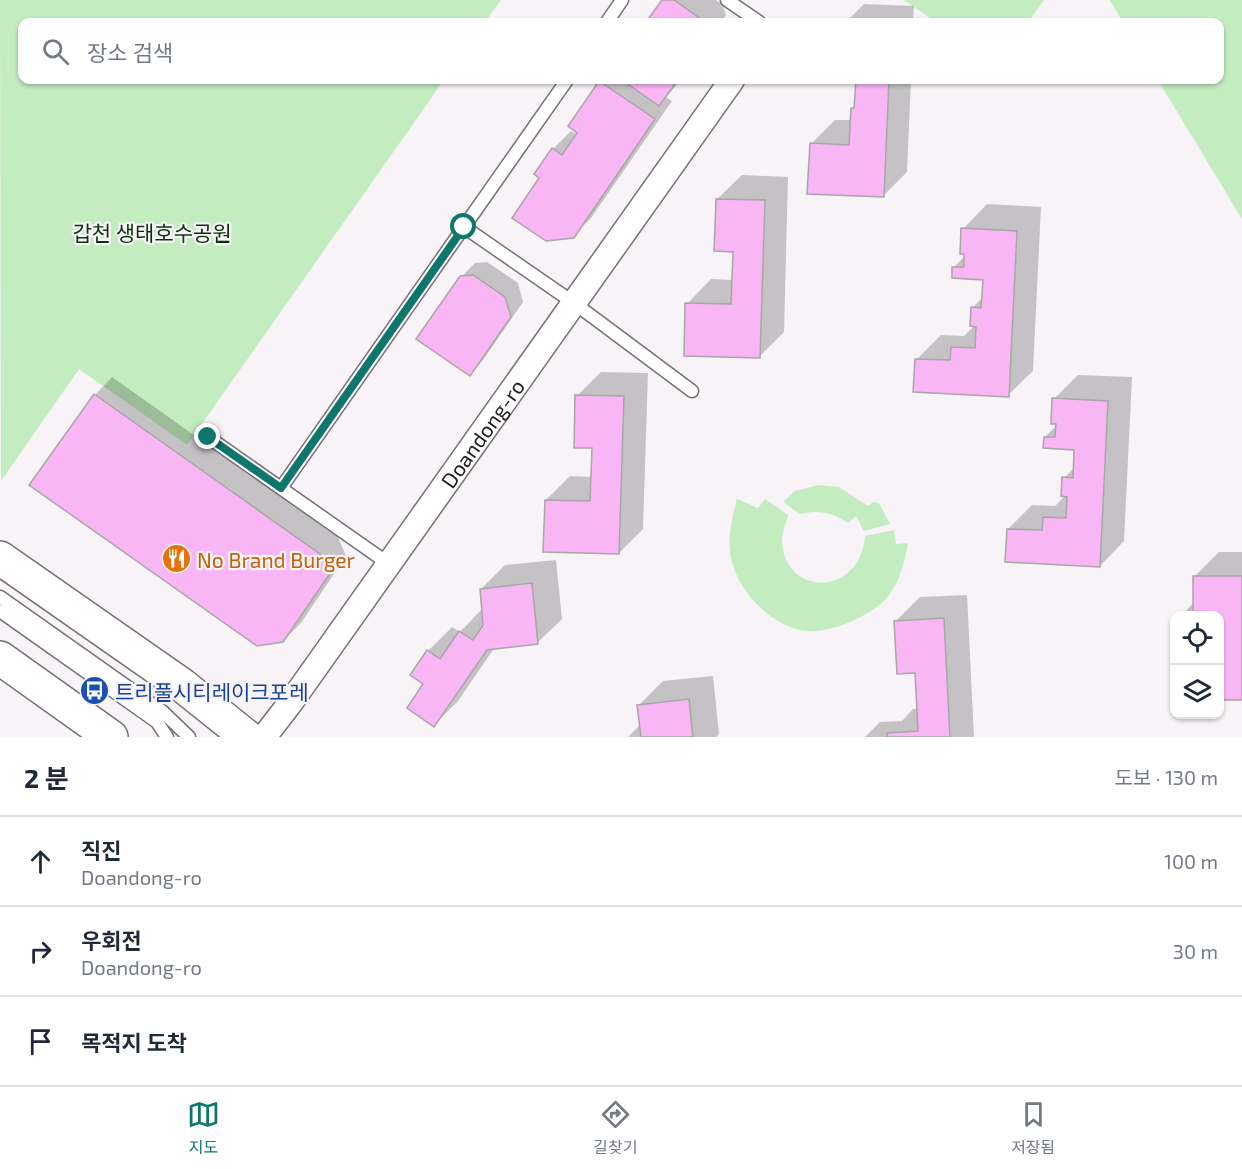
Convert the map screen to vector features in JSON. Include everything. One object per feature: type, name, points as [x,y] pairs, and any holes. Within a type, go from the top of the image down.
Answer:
[{"type":"main road","points":[[0,558],[182,685],[247,737]]},
{"type":"main road","points":[[0,658],[111,737]]},
{"type":"street","name":"Doandong-ro","points":[[264,737],[390,564],[729,84]]},
{"type":"lane","points":[[610,18],[622,0]]},
{"type":"lane","points":[[727,0],[753,18]]},
{"type":"lane","points":[[281,488],[564,84]]},
{"type":"lane","points":[[464,227],[574,303],[692,391]]},
{"type":"lane","points":[[208,437],[390,564]]},
{"type":"lane","points":[[0,597],[164,712],[189,737]]},
{"type":"lane","points":[[0,611],[157,722],[167,737]]},
{"type":"green space","name":"갑천 생태호수공원","points":[[0,0],[501,0],[488,18],[18,18],[18,84],[441,84],[187,445],[79,369],[1,481]]},
{"type":"green space","points":[[904,0],[1044,0],[1031,18],[930,18]]},
{"type":"green space","points":[[1110,0],[1242,0],[1242,219],[1160,84],[1224,84],[1224,18],[1121,18]]},
{"type":"green space","points":[[818,485],[839,487],[868,506],[873,502],[879,503],[890,524],[864,531],[856,516],[848,523],[825,513],[800,514],[783,502],[795,491]]},
{"type":"green space","points":[[737,499],[758,508],[765,499],[788,515],[782,540],[787,561],[796,574],[809,581],[824,583],[838,579],[851,570],[860,556],[865,536],[894,530],[896,544],[908,543],[895,586],[887,598],[869,612],[834,628],[800,630],[777,620],[748,594],[732,562],[730,538]]},
{"type":"building","points":[[662,0],[674,0],[699,18],[649,18]]},
{"type":"building","points":[[597,84],[603,84],[655,119],[574,238],[546,241],[512,218],[539,178],[534,174],[552,148],[562,155],[577,133],[568,126]]},
{"type":"building","points":[[628,84],[675,84],[659,106]]},
{"type":"building","points":[[856,84],[889,84],[884,197],[807,194],[810,143],[849,145],[851,108],[854,108]]},
{"type":"building","points":[[716,199],[765,200],[760,358],[684,356],[685,303],[731,304],[733,252],[714,251]]},
{"type":"building","points":[[961,228],[1017,231],[1009,397],[913,392],[915,359],[950,360],[951,347],[975,348],[976,327],[970,326],[971,307],[981,308],[983,280],[952,278],[952,267],[964,267],[964,254],[960,254]]},
{"type":"building","points":[[473,275],[505,297],[511,317],[470,376],[416,339],[460,276]]},
{"type":"building","points":[[94,394],[320,554],[329,575],[283,642],[257,646],[29,485]]},
{"type":"building","points":[[575,395],[624,396],[619,554],[543,552],[545,500],[590,501],[592,448],[574,448]]},
{"type":"building","points":[[1052,398],[1108,401],[1100,567],[1005,562],[1007,529],[1042,530],[1043,517],[1066,518],[1067,497],[1061,496],[1062,477],[1073,478],[1074,450],[1043,448],[1044,437],[1055,437],[1056,424],[1051,424]]},
{"type":"building","points":[[1193,576],[1242,576],[1242,700],[1224,700],[1224,611],[1193,611]]},
{"type":"building","points":[[532,583],[538,644],[487,650],[434,727],[407,708],[423,684],[410,675],[427,650],[440,659],[459,631],[473,640],[483,625],[480,589]]},
{"type":"building","points":[[944,618],[950,737],[887,737],[887,733],[918,731],[915,673],[897,674],[894,621]]},
{"type":"building","points":[[689,699],[693,737],[641,737],[637,705]]},
{"type":"place","name":"No Brand Burger","points":[[176,559]]},
{"type":"place","name":"트리풀시티레이크포레","points":[[94,691]]},
{"type":"route","points":[[208,437],[281,488],[464,227]]}]
